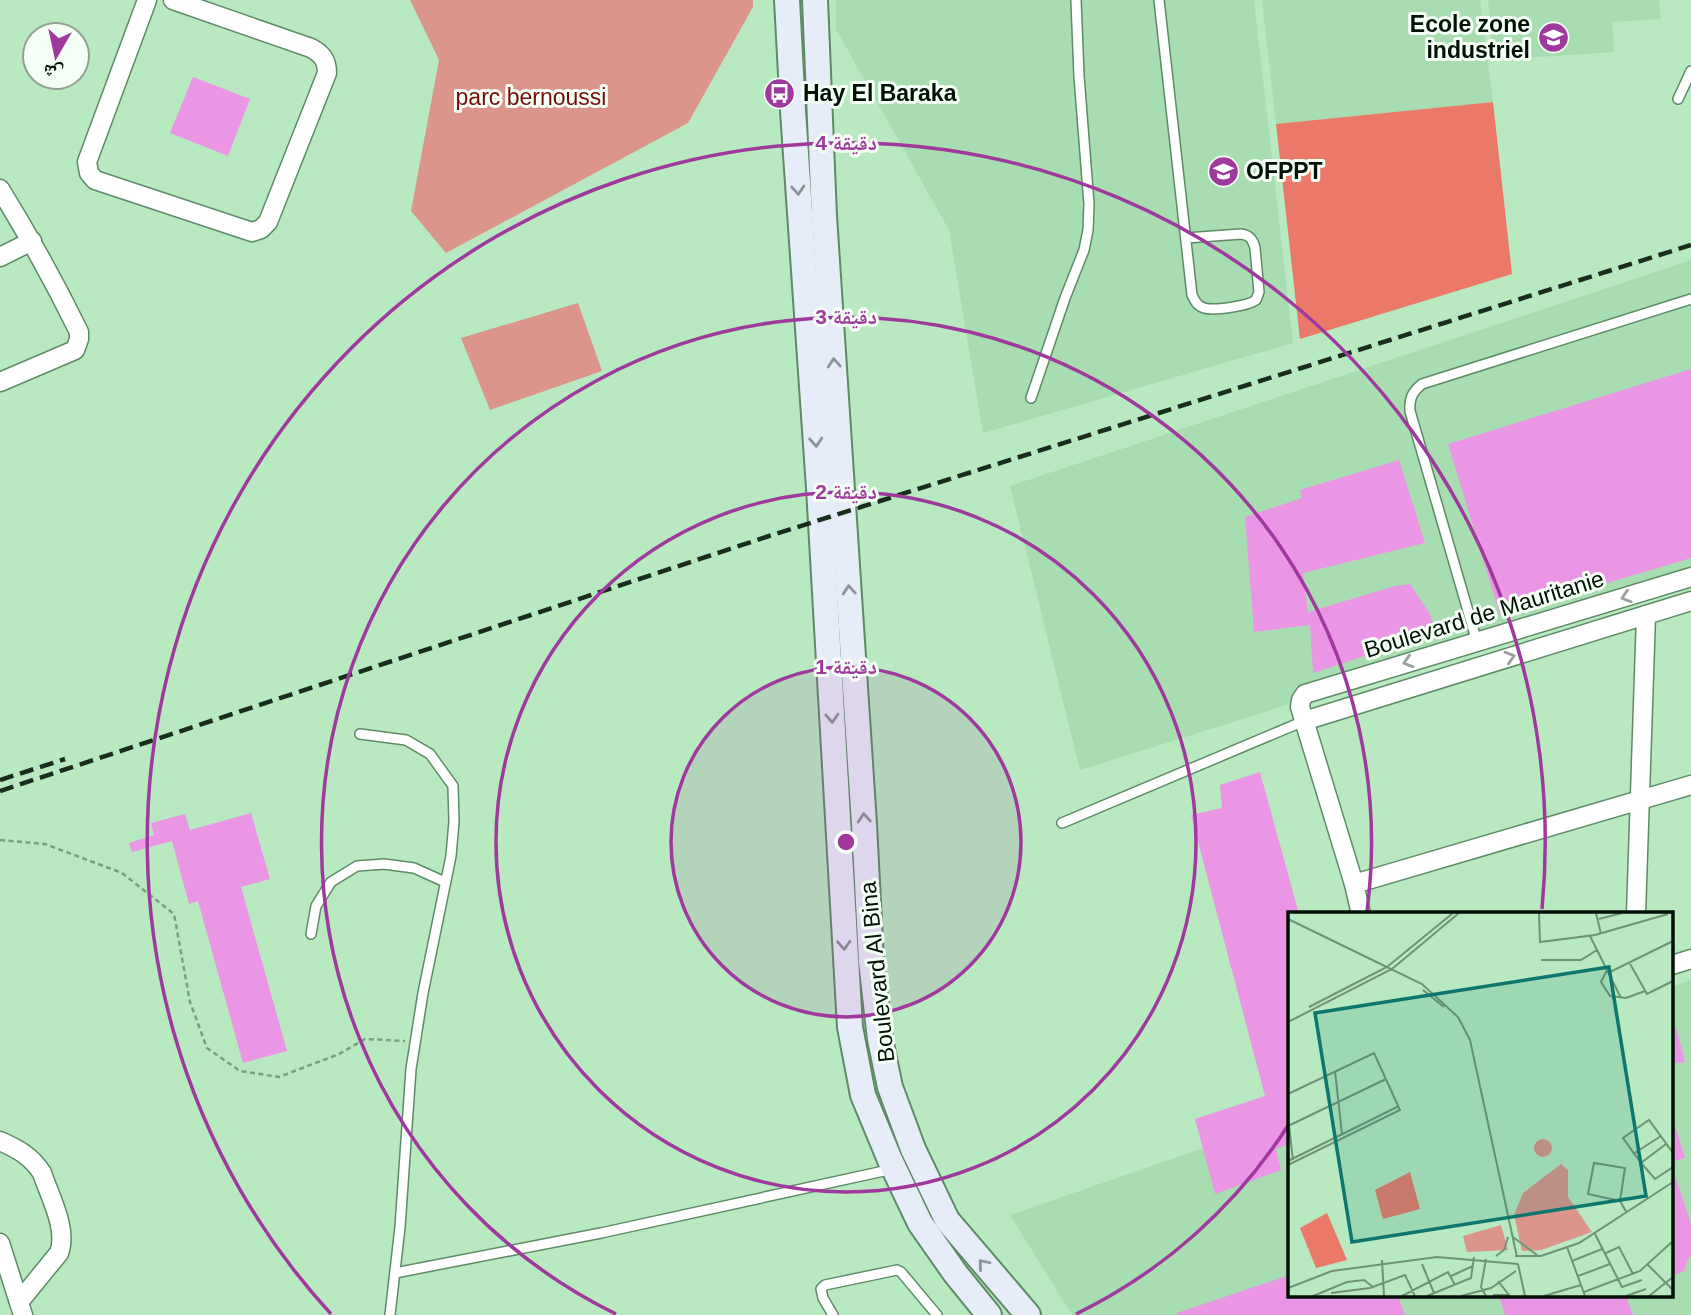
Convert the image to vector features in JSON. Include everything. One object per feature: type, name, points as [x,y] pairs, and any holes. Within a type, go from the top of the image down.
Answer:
[{"type":"main road","name":"Boulevard Al Bina","points":[[787,0],[820,501],[850,1027],[863,1095],[920,1223],[989,1315]]},
{"type":"main road","name":"Boulevard Al Bina","points":[[815,0],[824,216],[871,961],[880,1039],[890,1087],[913,1149],[947,1220],[1028,1315]]},
{"type":"street","points":[[147,0],[87,162],[89,173],[95,180],[252,232],[261,229],[268,222],[327,73],[327,64],[319,52],[311,48],[173,0]]},
{"type":"street","points":[[0,189],[32,241],[79,332],[75,350],[0,382]]},
{"type":"street","points":[[0,257],[32,241]]},
{"type":"street","name":"Boulevard de Mauritanie","points":[[1302,714],[1301,700],[1307,692],[1691,577]]},
{"type":"street","points":[[1361,912],[1302,714],[1691,601]]},
{"type":"street","points":[[1636,912],[1646,615]]},
{"type":"street","points":[[1354,884],[1691,785]]},
{"type":"street","points":[[1674,964],[1691,959]]},
{"type":"street","points":[[0,1141],[23,1153],[37,1165],[62,1232],[59,1253],[21,1308],[6,1285],[0,1243]]},
{"type":"lane","points":[[1031,398],[1080,261],[1088,230],[1089,204],[1076,0]]},
{"type":"lane","points":[[1159,0],[1192,295],[1196,303],[1205,309],[1247,305],[1256,300],[1259,292],[1255,248],[1249,236],[1241,234],[1186,238]]},
{"type":"lane","points":[[1678,99],[1691,72]]},
{"type":"lane","points":[[1476,642],[1410,411],[1411,396],[1422,384],[1691,299]]},
{"type":"lane","points":[[1062,822],[1302,714]]},
{"type":"lane","points":[[360,734],[406,740],[430,754],[453,786],[451,856],[423,993],[411,1069],[400,1227],[390,1315]]},
{"type":"lane","points":[[311,934],[316,905],[331,882],[357,866],[384,863],[414,868],[446,882]]},
{"type":"lane","points":[[394,1273],[601,1233],[894,1169]]},
{"type":"lane","points":[[833,1315],[823,1298],[821,1289],[825,1285],[897,1270],[937,1315]]},
{"type":"path","points":[[0,840],[45,844],[122,873],[174,914],[190,1002],[207,1048],[240,1071],[279,1077],[339,1054],[365,1039],[416,1041]]},
{"type":"shaded area","points":[[836,0],[1254,0],[1293,343],[983,433],[949,230],[836,29]]},
{"type":"shaded area","name":"OFPPT","points":[[1262,0],[1480,0],[1493,102],[1276,124]]},
{"type":"shaded area","name":"Ecole zone industriel","points":[[1488,0],[1659,0],[1661,19],[1612,22],[1614,52],[1495,60]]},
{"type":"shaded area","points":[[1493,102],[1512,274],[1300,339],[1276,124]]},
{"type":"shaded area","points":[[1691,260],[1691,578],[1080,770],[1010,486]]},
{"type":"shaded area","points":[[1691,980],[1691,1315],[1072,1315],[1010,1215],[1288,1119],[1288,1298],[1674,1298],[1674,986]]},
{"type":"green space","name":"parc bernoussi","points":[[410,0],[753,0],[753,7],[688,123],[446,253],[411,211],[439,60]]},
{"type":"green space","points":[[578,303],[602,371],[490,410],[461,338]]},
{"type":"building","points":[[193,77],[250,99],[228,156],[170,133]]},
{"type":"building","points":[[1691,369],[1691,558],[1500,615],[1448,444]]},
{"type":"building","points":[[1399,460],[1425,543],[1303,573],[1308,612],[1410,584],[1430,614],[1435,633],[1313,673],[1310,625],[1254,632],[1245,517],[1302,498],[1300,490]]},
{"type":"building","points":[[1260,772],[1298,912],[1288,912],[1288,1145],[1276,1149],[1281,1170],[1215,1194],[1195,1119],[1265,1096],[1191,815],[1222,808],[1220,785]]},
{"type":"building","points":[[251,813],[270,879],[241,887],[287,1051],[243,1063],[198,901],[189,904],[172,841],[132,852],[129,843],[154,835],[151,823],[185,814],[190,830]]},
{"type":"building","points":[[1676,1027],[1685,1062],[1674,1064]]},
{"type":"building","points":[[1674,1125],[1685,1158],[1674,1161]]},
{"type":"building","points":[[1674,1172],[1691,1224],[1691,1256],[1684,1271],[1674,1275]]},
{"type":"building","points":[[1288,1276],[1288,1298],[1399,1298],[1405,1315],[1177,1315]]},
{"type":"building","points":[[1500,1298],[1627,1298],[1633,1315],[1505,1315]]},
{"type":"railway","points":[[0,791],[769,536],[1691,245]]},
{"type":"railway","points":[[0,780],[65,759]]},
{"type":"place","name":"Ecole zone industriel","points":[[1553,37]]},
{"type":"place","name":"Hay El Baraka","points":[[780,93]]},
{"type":"place","name":"OFPPT","points":[[1223,171]]}]
